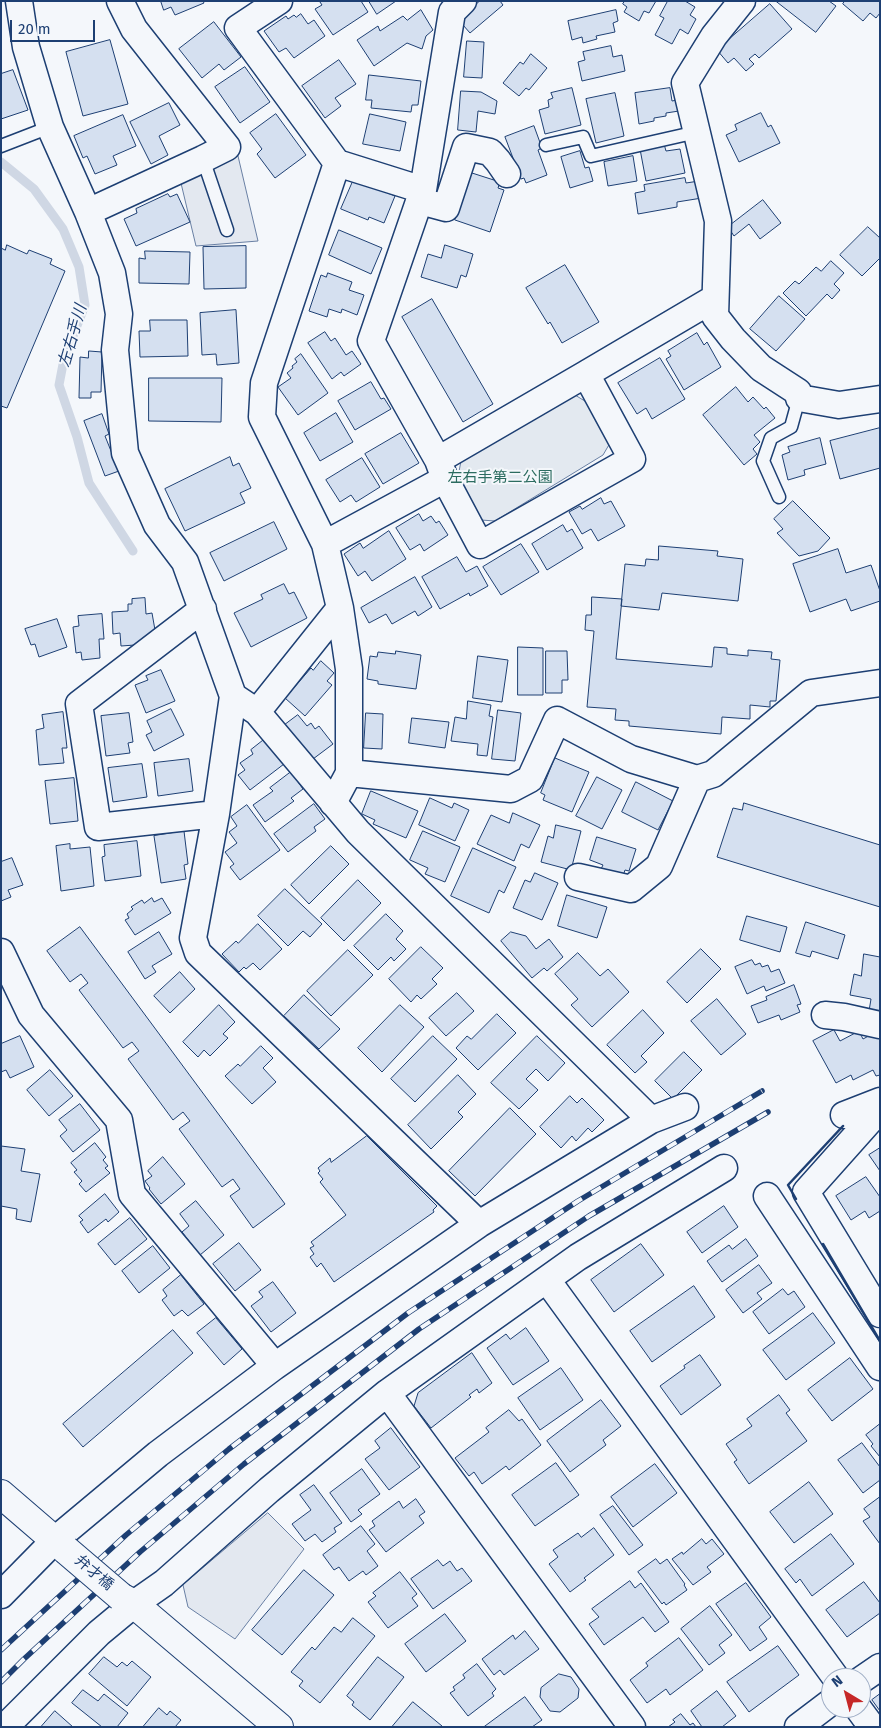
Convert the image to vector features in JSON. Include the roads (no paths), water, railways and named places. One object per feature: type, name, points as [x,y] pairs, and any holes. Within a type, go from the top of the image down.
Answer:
[{"type":"street","points":[[19,1],[26,47],[50,127],[88,212],[112,273],[119,314],[115,350],[125,453],[157,525],[185,562],[234,696],[216,814],[193,938],[198,953],[479,1224]]},
{"type":"street","points":[[88,212],[204,160],[227,147],[134,29],[120,1]]},
{"type":"street","points":[[279,1],[238,28],[337,163],[422,195],[446,208],[466,147],[490,152],[507,174]]},
{"type":"street","points":[[464,1],[452,12],[422,195],[371,341],[442,469],[480,546],[632,459],[586,374]]},
{"type":"street","points":[[742,1],[714,36],[685,83],[718,221],[715,316],[733,339],[761,368],[798,392],[799,398],[839,405],[880,399]]},
{"type":"street","points":[[333,803],[349,772],[349,669],[340,608],[325,544],[262,417],[264,383],[337,163]]},
{"type":"street","points":[[325,544],[586,374],[715,298]]},
{"type":"street","points":[[257,712],[340,608]]},
{"type":"street","points":[[203,609],[79,704],[98,827],[216,814]]},
{"type":"street","points":[[349,772],[511,789],[530,778],[557,720],[631,759],[697,779],[712,774],[811,693],[880,683]]},
{"type":"street","points":[[234,696],[257,712],[358,832],[651,1120]]},
{"type":"street","points":[[578,877],[631,889],[645,878],[659,866],[697,779]]},
{"type":"street","points":[[1,952],[31,1015],[119,1120],[132,1194],[275,1366]]},
{"type":"street","points":[[824,1015],[844,1017],[880,1025]]},
{"type":"street","points":[[844,1115],[880,1101]]},
{"type":"street","points":[[1,1595],[61,1545],[158,1454],[275,1366],[479,1224],[651,1120],[685,1107]]},
{"type":"street","points":[[880,1109],[806,1192],[880,1314]]},
{"type":"street","points":[[5,1727],[99,1633],[128,1600],[164,1583],[269,1490],[386,1393],[578,1257],[724,1168]]},
{"type":"street","points":[[767,1196],[880,1367]]},
{"type":"street","points":[[546,1280],[829,1668]]},
{"type":"street","points":[[386,1393],[632,1727]]},
{"type":"street","name":"弁才橋","points":[[1,1494],[279,1727]]},
{"type":"street","points":[[798,1727],[821,1710]]},
{"type":"lane","points":[[1,146],[50,127]]},
{"type":"lane","points":[[546,145],[583,136],[591,156],[697,132]]},
{"type":"lane","points":[[204,160],[227,230]]},
{"type":"lane","points":[[779,498],[763,461],[772,438],[791,426],[799,398]]},
{"type":"waterway","name":"左右手川","points":[[1,162],[34,189],[63,229],[79,267],[85,305],[64,359],[59,385],[77,437],[89,483],[133,551]]},
{"type":"railway","points":[[1,1650],[126,1535],[229,1449],[408,1313],[578,1201],[762,1091]]},
{"type":"railway","points":[[1,1682],[140,1552],[244,1464],[419,1329],[589,1216],[768,1112]]},
{"type":"park label","name":"左右手第二公園","points":[[500,478]]}]
